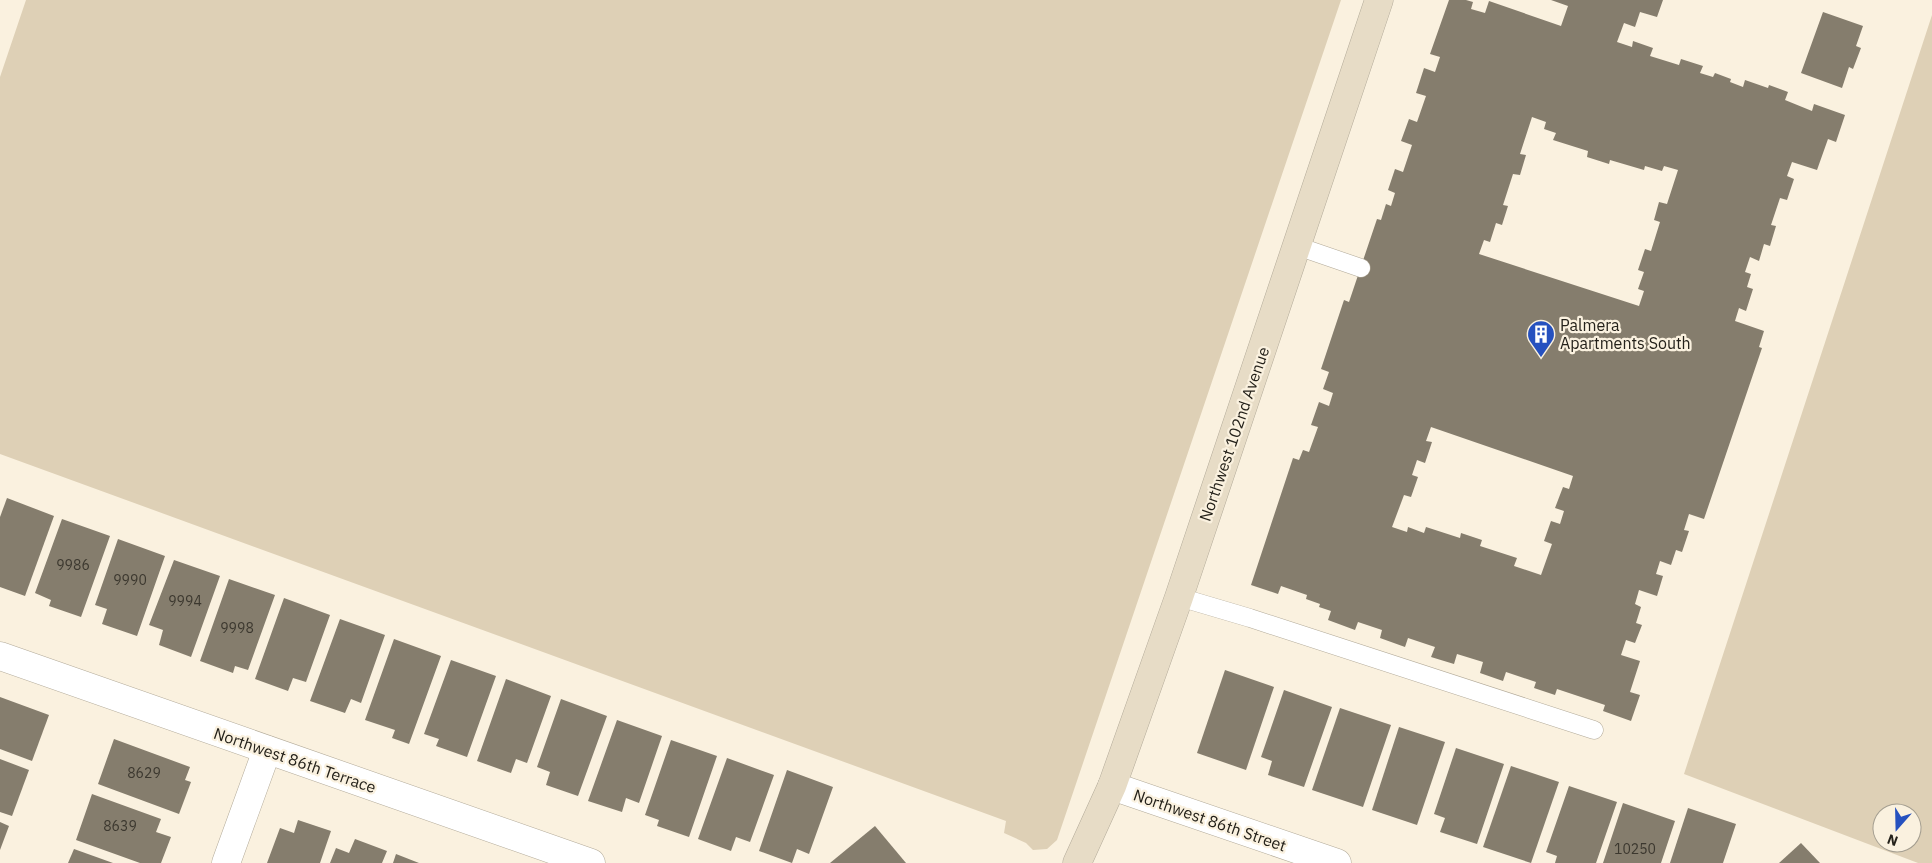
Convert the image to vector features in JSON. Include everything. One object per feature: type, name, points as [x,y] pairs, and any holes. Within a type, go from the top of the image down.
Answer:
[{"type":"street","name":"Northwest 102nd Avenue","points":[[1077,863],[1112,786],[1179,597],[1379,0]]},
{"type":"street","name":"Northwest 86th Terrace","points":[[0,656],[591,863]]},
{"type":"street","points":[[226,863],[267,750]]},
{"type":"street","name":"Northwest 86th Street","points":[[1112,786],[1337,863]]},
{"type":"lane","points":[[1297,246],[1361,268]]},
{"type":"lane","points":[[1179,597],[1260,620],[1594,730]]},
{"type":"shaded area","points":[[26,0],[1341,0],[1057,840],[1047,849],[1033,850],[1026,843],[1004,833],[1006,821],[0,454],[0,77]]},
{"type":"shaded area","points":[[1932,15],[1932,863],[1918,863],[1892,853],[1922,853],[1922,803],[1872,803],[1872,846],[1684,774]]},
{"type":"building","name":"Palmera Apartments South","points":[[1449,0],[1473,2],[1471,9],[1485,13],[1489,1],[1561,26],[1568,6],[1551,0],[1663,0],[1657,17],[1640,12],[1635,27],[1624,23],[1617,42],[1632,47],[1633,41],[1653,48],[1650,56],[1679,65],[1681,59],[1703,66],[1700,73],[1713,77],[1715,73],[1731,79],[1730,82],[1743,87],[1745,80],[1768,88],[1769,85],[1788,92],[1785,100],[1812,111],[1814,104],[1845,115],[1836,142],[1828,139],[1817,170],[1792,162],[1787,176],[1794,179],[1787,200],[1780,198],[1771,225],[1776,226],[1770,246],[1764,244],[1759,261],[1750,257],[1745,272],[1751,274],[1747,287],[1753,289],[1746,311],[1739,308],[1735,321],[1764,331],[1759,347],[1762,348],[1704,519],[1689,514],[1684,530],[1689,531],[1682,552],[1676,550],[1671,565],[1660,561],[1656,574],[1663,576],[1657,596],[1639,590],[1635,604],[1641,607],[1636,623],[1642,625],[1635,643],[1626,640],[1621,655],[1640,661],[1630,692],[1640,695],[1631,721],[1603,711],[1605,705],[1557,689],[1555,695],[1534,688],[1536,682],[1506,672],[1503,681],[1480,673],[1483,662],[1457,654],[1454,664],[1431,657],[1435,647],[1408,638],[1405,647],[1380,638],[1382,630],[1358,622],[1355,630],[1328,620],[1331,611],[1319,607],[1320,604],[1306,599],[1307,595],[1281,586],[1278,594],[1251,585],[1293,458],[1299,460],[1303,450],[1309,452],[1318,427],[1311,425],[1319,402],[1329,406],[1333,393],[1323,389],[1329,372],[1321,369],[1344,300],[1349,302],[1377,219],[1381,220],[1386,204],[1391,206],[1395,193],[1388,190],[1395,169],[1403,172],[1412,145],[1401,141],[1409,119],[1417,122],[1426,96],[1416,93],[1424,68],[1435,72],[1440,57],[1430,54]],"holes":[[[1532,117],[1546,122],[1544,129],[1556,133],[1553,140],[1588,151],[1587,157],[1609,164],[1610,160],[1644,170],[1645,166],[1662,171],[1664,166],[1678,170],[1667,204],[1659,202],[1654,220],[1660,222],[1651,251],[1645,249],[1638,270],[1644,272],[1638,289],[1644,291],[1639,306],[1479,254],[1484,240],[1490,242],[1496,223],[1502,225],[1508,206],[1503,205],[1513,174],[1520,175],[1526,155],[1520,154]],[[1431,427],[1573,476],[1569,489],[1563,487],[1555,508],[1564,511],[1560,524],[1551,521],[1544,541],[1552,544],[1541,575],[1514,566],[1517,558],[1480,546],[1482,540],[1461,533],[1460,538],[1426,527],[1424,533],[1408,527],[1407,532],[1392,527],[1404,495],[1411,497],[1418,477],[1412,475],[1417,460],[1425,463],[1432,442],[1426,441]]]},
{"type":"building","points":[[1823,12],[1863,26],[1856,46],[1861,48],[1853,69],[1849,67],[1842,88],[1801,73]]},
{"type":"building","points":[[7,498],[54,516],[25,596],[0,587],[0,517]]},
{"type":"building","points":[[62,519],[110,536],[81,617],[49,606],[51,600],[35,593]]},
{"type":"building","points":[[118,539],[165,556],[137,636],[102,624],[107,609],[95,605]]},
{"type":"building","points":[[174,560],[220,576],[191,657],[159,645],[163,630],[149,625]]},
{"type":"building","points":[[229,579],[275,595],[248,670],[235,666],[233,673],[200,661]]},
{"type":"building","points":[[284,598],[330,615],[306,682],[293,678],[288,691],[255,679]]},
{"type":"building","points":[[340,619],[385,635],[361,703],[351,699],[345,713],[310,701]]},
{"type":"building","points":[[394,639],[441,656],[409,744],[392,738],[395,730],[365,720]]},
{"type":"building","points":[[451,660],[496,676],[467,757],[436,746],[439,739],[424,734]]},
{"type":"building","points":[[1225,670],[1274,687],[1246,770],[1197,753]]},
{"type":"building","points":[[506,679],[551,696],[527,763],[516,759],[511,773],[477,761]]},
{"type":"building","points":[[1284,690],[1332,707],[1304,787],[1268,775],[1272,761],[1261,757]]},
{"type":"building","points":[[0,697],[49,715],[32,761],[0,749]]},
{"type":"building","points":[[561,699],[607,716],[578,796],[546,785],[550,772],[537,767]]},
{"type":"building","points":[[1340,708],[1391,725],[1363,807],[1312,790]]},
{"type":"building","points":[[617,720],[662,736],[639,803],[626,798],[622,812],[588,801]]},
{"type":"building","points":[[1399,727],[1445,742],[1417,825],[1372,810]]},
{"type":"building","points":[[114,739],[190,767],[185,780],[191,782],[179,814],[98,784]]},
{"type":"building","points":[[671,740],[717,756],[689,837],[657,826],[659,820],[645,815]]},
{"type":"building","points":[[1456,748],[1504,764],[1477,844],[1440,832],[1445,818],[1434,814]]},
{"type":"building","points":[[727,758],[774,775],[750,842],[736,837],[731,851],[698,839]]},
{"type":"building","points":[[0,759],[29,770],[12,816],[0,812]]},
{"type":"building","points":[[1511,766],[1559,782],[1531,863],[1483,847]]},
{"type":"building","points":[[787,770],[833,787],[809,854],[797,849],[792,863],[759,851]]},
{"type":"building","points":[[1569,786],[1617,802],[1596,863],[1555,863],[1557,856],[1546,852]]},
{"type":"building","points":[[92,794],[161,819],[156,832],[171,837],[161,863],[140,863],[76,840]]},
{"type":"building","points":[[1623,803],[1675,821],[1661,863],[1603,863]]},
{"type":"building","points":[[1688,808],[1736,824],[1723,863],[1670,863]]},
{"type":"building","points":[[298,820],[331,831],[320,863],[267,863],[280,828],[294,833]]},
{"type":"building","points":[[0,822],[9,826],[0,850]]},
{"type":"building","points":[[875,826],[906,863],[830,863]]},
{"type":"building","points":[[355,839],[387,851],[382,863],[330,863],[336,848],[349,853]]},
{"type":"building","points":[[1801,843],[1820,863],[1779,863]]},
{"type":"building","points":[[74,849],[113,863],[68,863]]},
{"type":"building","points":[[396,854],[419,863],[393,863]]},
{"type":"place","name":"Palmera Apartments South","points":[[1541,358]]}]
